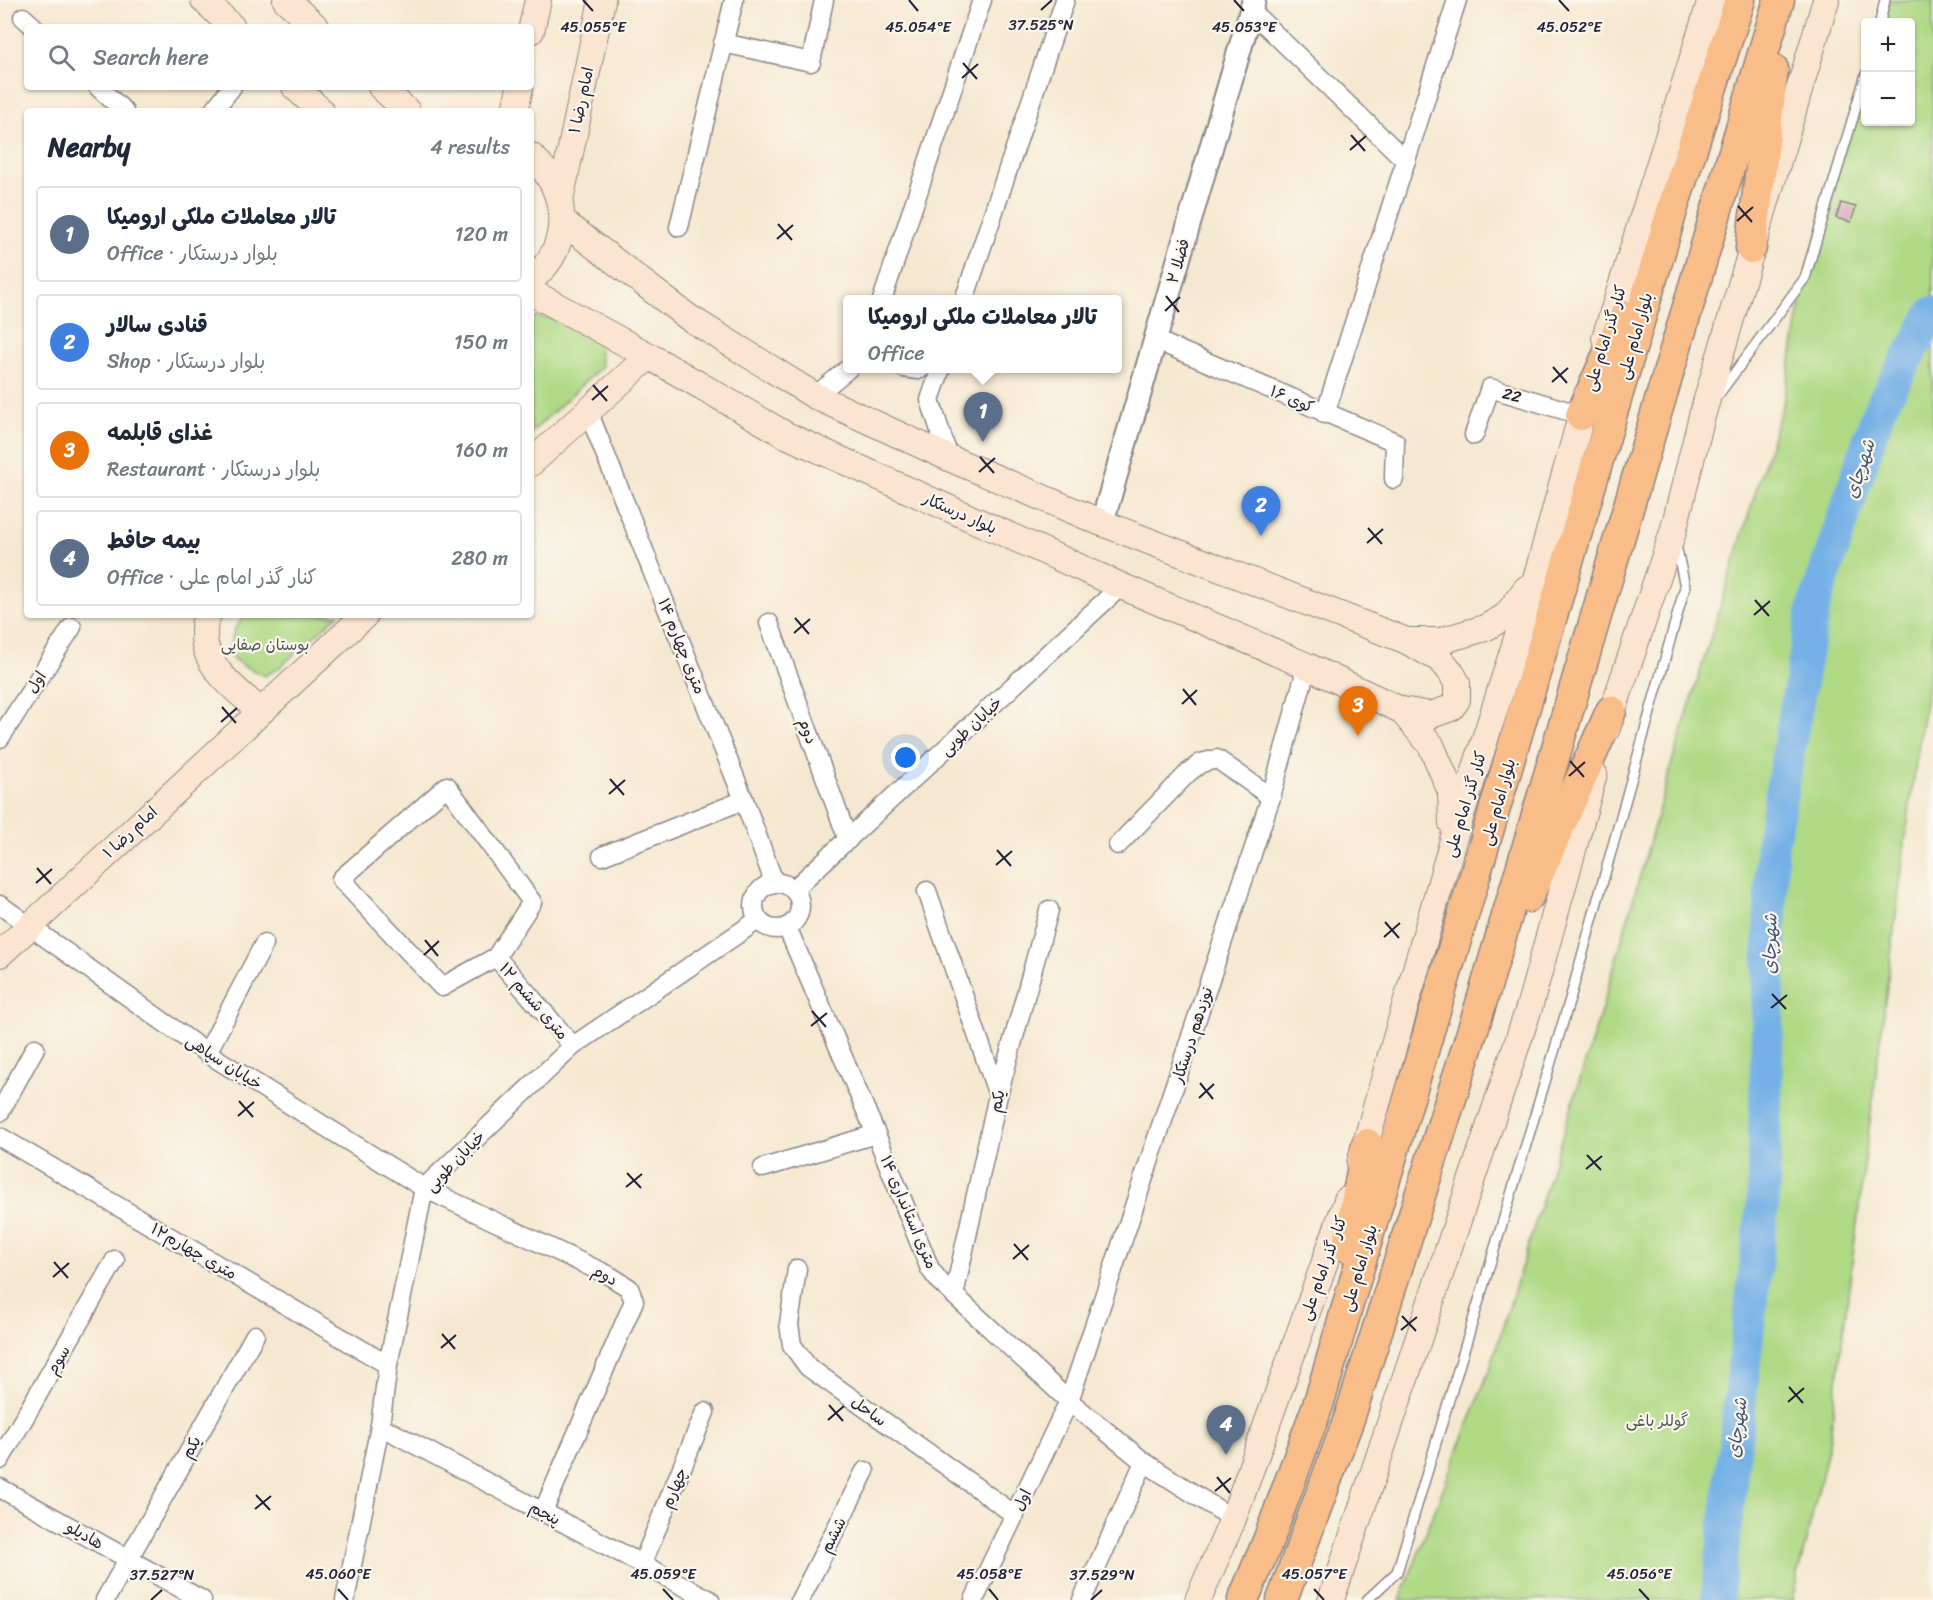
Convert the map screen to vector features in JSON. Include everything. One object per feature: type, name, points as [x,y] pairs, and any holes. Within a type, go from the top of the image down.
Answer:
[{"type":"highway","name":"بلوار امام علی","points":[[1243,1600],[1268,1541],[1319,1402],[1674,204],[1740,0]]},
{"type":"highway","points":[[1751,248],[1780,0]]},
{"type":"highway","points":[[1282,1600],[1350,1416],[1480,1007],[1780,0]]},
{"type":"highway","points":[[1581,415],[1674,204]]},
{"type":"highway","points":[[1480,1007],[1611,711]]},
{"type":"highway","points":[[1319,1402],[1367,1143]]},
{"type":"main road","points":[[286,0],[313,24]]},
{"type":"main road","points":[[532,24],[537,0]]},
{"type":"main road","name":"امام رضا ۱","points":[[534,276],[550,259],[558,241],[561,211],[603,0]]},
{"type":"main road","name":"کنار گذر امام علی","points":[[1198,1600],[1233,1519],[1367,1143],[1453,840],[1538,572],[1581,415],[1711,0]]},
{"type":"main road","points":[[1331,1600],[1529,1008],[1611,711],[1673,532],[1702,416],[1826,0]]},
{"type":"main road","points":[[211,2],[229,24]]},
{"type":"main road","points":[[298,90],[318,108]]},
{"type":"main road","points":[[384,90],[404,108]]},
{"type":"main road","points":[[515,108],[518,90]]},
{"type":"main road","points":[[534,158],[542,165],[553,182],[561,211],[688,317],[815,396],[949,458],[1102,523],[1407,641],[1441,660],[1457,683],[1456,700],[1451,708],[1431,715],[1401,710]]},
{"type":"main road","name":"بلوار درستکار","points":[[534,294],[649,356],[786,435],[1401,710]]},
{"type":"main road","points":[[534,460],[649,356]]},
{"type":"main road","points":[[1407,641],[1440,641],[1485,628],[1506,616],[1538,572]]},
{"type":"main road","points":[[206,618],[204,643],[215,670],[260,711]]},
{"type":"main road","name":"امام رضا ۱","points":[[0,954],[362,618]]},
{"type":"main road","points":[[1401,710],[1431,745],[1451,792],[1453,840]]},
{"type":"street","points":[[679,227],[734,0]]},
{"type":"street","points":[[723,43],[811,62],[824,0]]},
{"type":"street","points":[[884,295],[982,0]]},
{"type":"street","points":[[966,295],[1065,0]]},
{"type":"street","points":[[1325,414],[1457,0]]},
{"type":"street","points":[[1252,5],[1406,161]]},
{"type":"street","name":"فضلا ۲","points":[[1102,523],[1252,5]]},
{"type":"street","points":[[101,90],[121,108]]},
{"type":"street","points":[[215,108],[230,90]]},
{"type":"street","name":"کوی ۱۶","points":[[1155,340],[1395,442],[1394,479]]},
{"type":"street","points":[[815,396],[844,373]]},
{"type":"street","points":[[940,373],[930,400],[949,458]]},
{"type":"street","name":"22","points":[[1474,435],[1490,388],[1581,415]]},
{"type":"street","name":"۱۴ متری چهارم","points":[[588,411],[744,800],[774,882]]},
{"type":"street","name":"خیابان طوبی","points":[[794,889],[1121,586]]},
{"type":"street","name":"دوم","points":[[769,622],[848,840]]},
{"type":"street","name":"اول","points":[[0,738],[72,627]]},
{"type":"street","name":"نوزدهم درستکار","points":[[1069,1401],[1271,797],[1307,666]]},
{"type":"street","points":[[1118,845],[1189,772],[1201,763],[1217,759],[1271,797]]},
{"type":"street","points":[[447,786],[532,902],[496,957],[442,987],[341,879],[447,786]]},
{"type":"street","points":[[602,856],[744,800]]},
{"type":"street","points":[[774,882],[784,883],[794,889],[799,898],[800,910],[795,920],[787,927],[776,930],[766,927],[758,920],[753,909],[754,897],[762,887],[774,882]]},
{"type":"street","points":[[927,891],[998,1095]]},
{"type":"street","points":[[0,905],[30,925]]},
{"type":"street","name":"یکم","points":[[954,1295],[998,1095],[1049,910]]},
{"type":"street","name":"خیابان طوبی","points":[[345,1600],[380,1426],[388,1365],[424,1188],[573,1046],[758,920]]},
{"type":"street","name":"خیابان سپاهی","points":[[30,925],[207,1053],[424,1188]]},
{"type":"street","name":"۱۴ متری استانداری","points":[[787,927],[876,1134],[930,1269],[940,1282],[1069,1401],[1144,1462],[1233,1519]]},
{"type":"street","points":[[207,1053],[264,944]]},
{"type":"street","name":"۱۲ متری ششم","points":[[496,957],[573,1046]]},
{"type":"street","points":[[0,1112],[35,1048]]},
{"type":"street","points":[[764,1168],[876,1134]]},
{"type":"street","name":"۱۲متری چهارم","points":[[0,1137],[388,1365]]},
{"type":"street","name":"دوم","points":[[424,1188],[610,1276],[629,1288],[634,1301],[543,1512]]},
{"type":"street","name":"سوم","points":[[0,1460],[115,1260]]},
{"type":"street","name":"ساحل","points":[[797,1269],[789,1324],[792,1345],[808,1367],[1015,1515]]},
{"type":"street","name":"یکم","points":[[127,1559],[255,1335]]},
{"type":"street","name":"اول","points":[[974,1600],[1069,1401]]},
{"type":"street","name":"چهارم","points":[[642,1564],[705,1412]]},
{"type":"street","name":"پنجم","points":[[380,1426],[708,1600]]},
{"type":"street","points":[[1082,1600],[1144,1462]]},
{"type":"street","name":"ششم","points":[[800,1600],[865,1471]]},
{"type":"street","name":"هادیلو","points":[[0,1488],[202,1600]]},
{"type":"street","points":[[105,1600],[127,1559]]},
{"type":"lane","points":[[1881,18],[1885,0]]},
{"type":"lane","points":[[1702,416],[1805,278],[1861,91]]},
{"type":"lane","points":[[1367,1600],[1397,1572],[1570,999],[1685,587],[1673,532]]},
{"type":"green space","name":"گوللر باغی","points":[[1890,0],[1933,0],[1933,648],[1910,804],[1829,1445],[1792,1600],[1400,1600],[1490,1368],[1605,999],[1672,763],[1784,400],[1805,278],[1861,88],[1861,126],[1915,126],[1915,18],[1883,18]]},
{"type":"green space","points":[[534,317],[561,319],[593,332],[599,346],[602,366],[534,430]]},
{"type":"green space","name":"بوستان صفایی","points":[[243,618],[335,618],[279,668],[265,676],[228,655],[234,630]]},
{"type":"building","points":[[1841,203],[1856,207],[1851,222],[1836,218]]},
{"type":"waterway","name":"شهرچای","points":[[1717,1600],[1763,1202],[1772,846],[1814,606],[1880,407],[1933,313]]},
{"type":"place","name":"تالار معاملات ملکی ارومیکا","points":[[983,442]]},
{"type":"place","name":"قنادی سالار","points":[[1261,536]]},
{"type":"place","name":"غذای قابلمه","points":[[1358,736]]},
{"type":"place","name":"بیمه حافط","points":[[1226,1455]]}]
